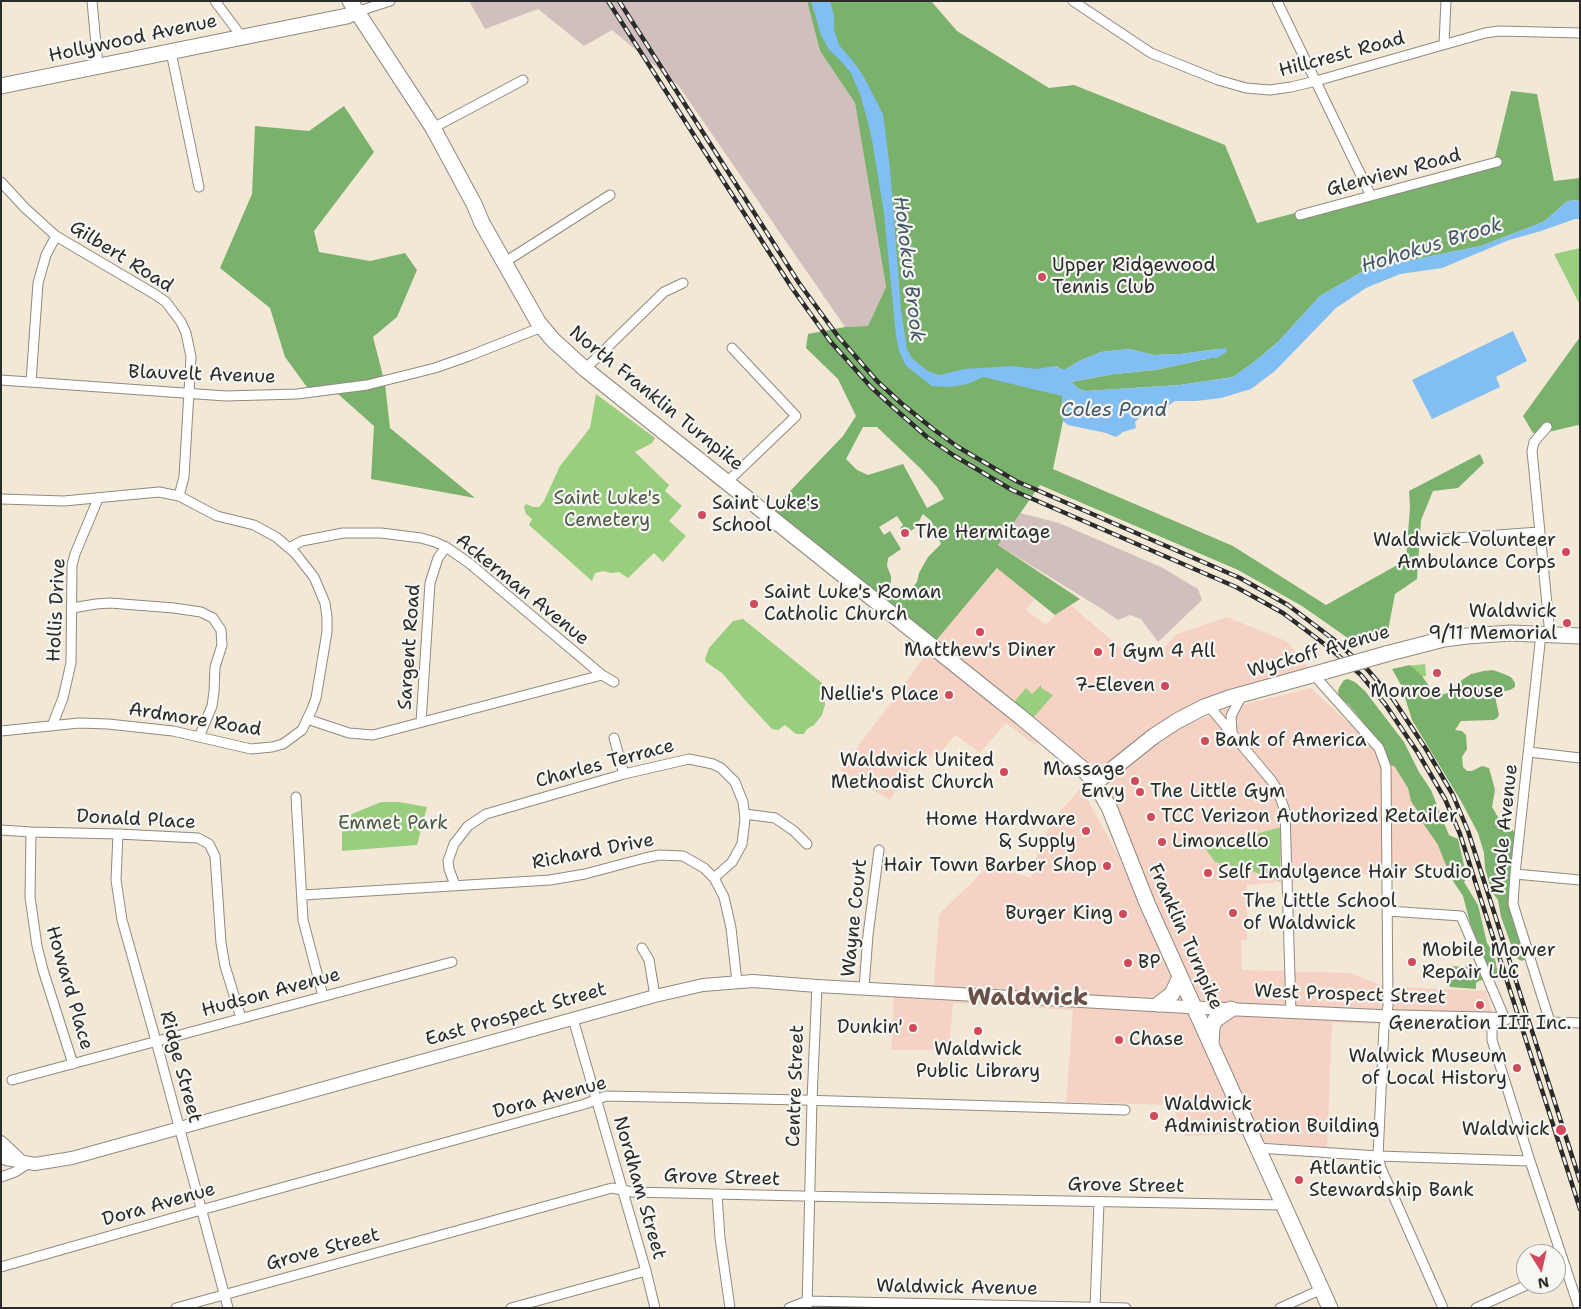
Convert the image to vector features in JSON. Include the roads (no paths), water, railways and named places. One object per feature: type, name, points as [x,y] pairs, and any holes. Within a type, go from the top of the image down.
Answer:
[{"type":"main road","name":"Hollywood Avenue","points":[[1,86],[347,16],[353,7]]},
{"type":"main road","name":"North Franklin Turnpike","points":[[353,7],[433,128],[474,204],[482,223],[529,306],[542,327],[565,353],[926,641]]},
{"type":"main road","name":"Wyckoff Avenue","points":[[1094,783],[1154,736],[1177,721],[1208,706],[1243,694],[1444,639],[1511,633],[1580,636]]},
{"type":"main road","name":"Franklin Turnpike","points":[[926,641],[1084,770],[1109,807],[1147,903],[1330,1308]]},
{"type":"main road","points":[[1159,1004],[1172,994],[1180,977]]},
{"type":"main road","points":[[1211,1046],[1212,1027],[1215,1020],[1231,1009]]},
{"type":"street","points":[[92,1],[98,66]]},
{"type":"street","points":[[215,1],[242,37]]},
{"type":"street","name":"Hollywood Avenue","points":[[353,7],[390,1]]},
{"type":"street","name":"Hillcrest Road","points":[[1073,1],[1151,53],[1218,80],[1246,88],[1270,90],[1291,88],[1485,33],[1500,31],[1580,33]]},
{"type":"street","points":[[1277,1],[1371,196]]},
{"type":"street","points":[[1444,44],[1446,1]]},
{"type":"street","points":[[171,52],[199,187]]},
{"type":"street","points":[[433,128],[523,80]]},
{"type":"street","name":"Glenview Road","points":[[1300,215],[1497,162]]},
{"type":"street","name":"Gilbert Road","points":[[1,182],[25,208],[56,236],[156,294],[174,311],[181,322],[190,345],[192,357],[184,477],[179,496]]},
{"type":"street","points":[[505,262],[610,195]]},
{"type":"street","points":[[31,382],[38,283],[46,255],[56,236]]},
{"type":"street","points":[[585,369],[664,292],[683,283]]},
{"type":"street","name":"Blauvelt Avenue","points":[[1,380],[226,396],[261,396],[323,391],[367,385],[435,368],[542,327]]},
{"type":"street","points":[[727,482],[796,416],[732,348]]},
{"type":"street","name":"Maple Avenue","points":[[1547,427],[1534,442],[1532,451],[1545,634],[1528,752],[1515,874],[1514,904],[1550,1022],[1580,1023]]},
{"type":"street","points":[[1,499],[64,501],[159,492],[179,496],[217,516],[259,528],[289,548]]},
{"type":"street","name":"Hollis Drive","points":[[52,726],[63,698],[71,664],[72,565],[98,499]]},
{"type":"street","name":"Ackerman Avenue","points":[[289,548],[302,540],[324,535],[362,532],[421,538],[446,547],[469,563],[602,675],[614,682]]},
{"type":"street","points":[[1442,539],[1539,532]]},
{"type":"street","name":"Sargent Road","points":[[421,722],[430,583],[438,558],[446,547]]},
{"type":"street","name":"Ardmore Road","points":[[1,731],[80,723],[108,724],[149,727],[251,749],[272,748],[293,738],[302,730],[316,698],[327,617],[321,590],[314,577],[307,566],[289,548]]},
{"type":"street","points":[[72,608],[110,603],[183,609],[201,612],[213,618],[221,630],[222,645],[215,668],[212,706],[199,737]]},
{"type":"street","points":[[1320,672],[1379,748],[1383,756],[1387,777],[1388,1006],[1384,1027],[1378,1156],[1443,1308]]},
{"type":"street","points":[[307,719],[360,735],[385,733],[602,675]]},
{"type":"street","points":[[1233,734],[1231,716],[1243,694]]},
{"type":"street","points":[[1208,706],[1278,791],[1285,811],[1292,1012]]},
{"type":"street","points":[[614,738],[624,774]]},
{"type":"street","points":[[1528,752],[1580,758]]},
{"type":"street","name":"Charles Terrace","points":[[455,885],[448,861],[451,852],[459,836],[468,826],[486,814],[624,774],[689,759],[713,764],[729,774],[735,782],[743,802],[745,814],[744,832],[738,854],[714,878]]},
{"type":"street","points":[[296,797],[303,920],[323,996]]},
{"type":"street","points":[[745,814],[775,818],[794,831],[807,844]]},
{"type":"street","name":"Donald Place","points":[[1,830],[198,838],[209,844],[215,856],[221,943],[225,966],[241,1018]]},
{"type":"street","name":"Howard Place","points":[[31,832],[30,888],[36,938],[43,970],[73,1064]]},
{"type":"street","name":"Ridge Street","points":[[118,834],[117,894],[129,950],[156,1041],[228,1308]]},
{"type":"street","name":"Wayne Court","points":[[864,988],[868,935],[879,850]]},
{"type":"street","name":"Richard Drive","points":[[303,895],[550,880],[602,870],[645,858],[670,855],[683,856],[704,868],[714,878],[724,897],[729,912],[737,982]]},
{"type":"street","points":[[1515,874],[1580,880]]},
{"type":"street","points":[[1388,911],[1461,916],[1505,1019]]},
{"type":"street","points":[[642,948],[649,960],[655,996]]},
{"type":"street","name":"Hudson Avenue","points":[[12,1080],[452,962]]},
{"type":"street","name":"East Prospect Street","points":[[1,1155],[6,1159],[45,1163],[72,1158],[655,996],[703,985],[753,981],[1159,1004]]},
{"type":"street","name":"Centre Street","points":[[807,1305],[817,986]]},
{"type":"street","name":"West Prospect Street","points":[[1159,1004],[1292,1012],[1505,1019]]},
{"type":"street","name":"Nordham Street","points":[[573,1019],[655,1308]]},
{"type":"street","points":[[1492,1020],[1492,1040],[1558,1244]]},
{"type":"street","name":"Dora Avenue","points":[[1,1267],[585,1104],[606,1096],[812,1100],[1125,1110]]},
{"type":"street","points":[[1,1142],[25,1162]]},
{"type":"street","points":[[1258,1148],[1378,1156],[1530,1161]]},
{"type":"street","name":"East Prospect Street","points":[[1,1177],[15,1172],[25,1162]]},
{"type":"street","name":"Grove Street","points":[[176,1308],[612,1188],[632,1192],[1283,1205]]},
{"type":"street","points":[[717,1194],[720,1238],[730,1308]]},
{"type":"street","points":[[1095,1307],[1099,1202]]},
{"type":"street","points":[[1566,1268],[1579,1308]]},
{"type":"street","points":[[511,1308],[646,1271]]},
{"type":"street","points":[[1280,1308],[1322,1290]]},
{"type":"street","points":[[1476,1308],[1516,1290]]},
{"type":"street","name":"Waldwick Avenue","points":[[789,1308],[807,1305],[1126,1308]]},
{"type":"water","name":"Coles Pond","points":[[811,1],[830,1],[834,16],[834,29],[839,45],[865,79],[883,114],[890,168],[901,309],[907,349],[912,358],[921,366],[939,375],[965,369],[1012,366],[1036,369],[1055,366],[1066,369],[1079,361],[1101,352],[1129,349],[1154,355],[1181,354],[1226,348],[1227,352],[1217,358],[1155,370],[1114,374],[1071,382],[1079,389],[1086,391],[1180,385],[1233,377],[1278,342],[1320,296],[1367,269],[1481,246],[1543,222],[1566,202],[1572,200],[1580,201],[1580,219],[1509,240],[1442,268],[1400,274],[1366,288],[1336,308],[1275,371],[1251,389],[1221,398],[1175,401],[1159,412],[1140,417],[1135,422],[1136,428],[1123,432],[1116,437],[1068,425],[1063,421],[1062,396],[983,377],[968,384],[949,387],[932,386],[906,366],[899,351],[896,336],[884,213],[867,119],[860,94],[851,73],[829,50],[821,35]]},
{"type":"water","points":[[1513,331],[1527,361],[1496,377],[1500,387],[1432,419],[1412,380]]},
{"type":"railway","points":[[608,1],[792,288],[830,341],[871,387],[895,409],[927,437],[953,455],[1012,490],[1236,587],[1283,613],[1327,646],[1361,675],[1385,704],[1418,753],[1445,799],[1460,834],[1580,1209]]},
{"type":"railway","points":[[619,1],[799,283],[837,335],[877,381],[901,403],[958,447],[1016,481],[1240,578],[1288,605],[1333,639],[1367,669],[1393,699],[1453,795],[1468,831],[1580,1181]]},
{"type":"place","name":"Upper Ridgewood Tennis Club","points":[[1042,277]]},
{"type":"place","name":"Saint Luke's School","points":[[702,515]]},
{"type":"place","name":"The Hermitage","points":[[905,533]]},
{"type":"place","name":"Waldwick Volunteer Ambulance Corps","points":[[1566,552]]},
{"type":"place","name":"Saint Luke's Roman Catholic Church","points":[[754,604]]},
{"type":"place","name":"Waldwick 9/11 Memorial","points":[[1567,623]]},
{"type":"place","name":"Matthew's Diner","points":[[980,632]]},
{"type":"place","name":"1 Gym 4 All","points":[[1098,652]]},
{"type":"place","name":"Monroe House","points":[[1437,673]]},
{"type":"place","name":"7-Eleven","points":[[1165,686]]},
{"type":"place","name":"Nellie's Place","points":[[949,695]]},
{"type":"place","name":"Bank of America","points":[[1205,741]]},
{"type":"place","name":"Waldwick United Methodist Church","points":[[1004,772]]},
{"type":"place","name":"Massage Envy","points":[[1135,781]]},
{"type":"place","name":"The Little Gym","points":[[1140,792]]},
{"type":"place","name":"TCC Verizon Authorized Retailer","points":[[1151,817]]},
{"type":"place","name":"Home Hardware & Supply","points":[[1086,831]]},
{"type":"place","name":"Limoncello","points":[[1162,842]]},
{"type":"place","name":"Hair Town Barber Shop","points":[[1107,866]]},
{"type":"place","name":"Self Indulgence Hair Studio","points":[[1208,873]]},
{"type":"place","name":"The Little School of Waldwick","points":[[1233,913]]},
{"type":"place","name":"Burger King","points":[[1123,914]]},
{"type":"place","name":"Mobile Mower Repair LLC","points":[[1412,962]]},
{"type":"place","name":"BP","points":[[1128,963]]},
{"type":"place","name":"Generation III Inc.","points":[[1480,1005]]},
{"type":"place","name":"Dunkin'","points":[[913,1028]]},
{"type":"place","name":"Waldwick Public Library","points":[[978,1031]]},
{"type":"place","name":"Chase","points":[[1119,1040]]},
{"type":"place","name":"Walwick Museum of Local History","points":[[1517,1068]]},
{"type":"place","name":"Waldwick Administration Building","points":[[1154,1116]]},
{"type":"place","name":"Waldwick","points":[[1561,1130]]},
{"type":"place","name":"Atlantic Stewardship Bank","points":[[1299,1180]]},
{"type":"district","name":"Waldwick","points":[[1028,999]]},
{"type":"water label","name":"Hohokus Brook","points":[[1432,246]]},
{"type":"water label","name":"Hohokus Brook","points":[[908,269]]},
{"type":"park label","name":"Saint Luke's Cemetery","points":[[607,510]]},
{"type":"park label","name":"Emmet Park","points":[[393,824]]}]
